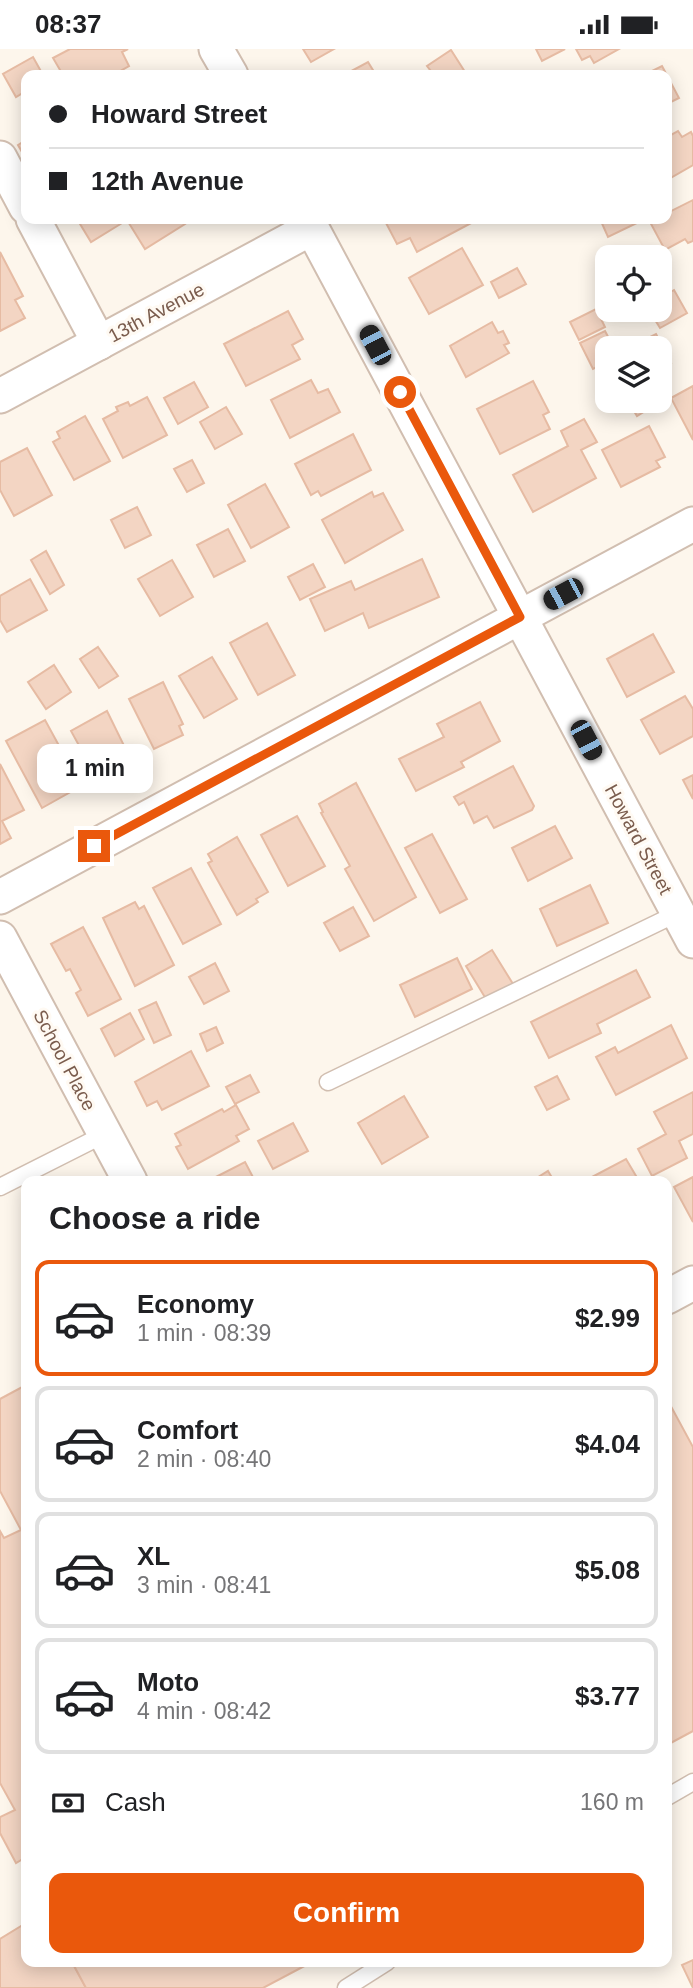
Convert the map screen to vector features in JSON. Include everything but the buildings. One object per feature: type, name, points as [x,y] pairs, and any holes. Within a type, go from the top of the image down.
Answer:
[{"type":"street","points":[[216,49],[227,70]]},
{"type":"street","points":[[0,158],[21,198]]},
{"type":"street","points":[[36,224],[99,343]]},
{"type":"street","name":"13th Avenue","points":[[0,395],[99,343],[308,224]]},
{"type":"street","name":"Howard Street","points":[[311,224],[686,927]]},
{"type":"street","points":[[0,897],[693,524]]},
{"type":"street","name":"School Place","points":[[0,939],[127,1176]]},
{"type":"street","points":[[672,1294],[693,1283]]},
{"type":"lane","points":[[328,1082],[686,927]]},
{"type":"lane","points":[[22,1176],[104,1134]]},
{"type":"lane","points":[[0,1187],[21,1176]]},
{"type":"lane","points":[[672,1794],[693,1782]]},
{"type":"lane","points":[[346,1988],[379,1967]]},
{"type":"route","points":[[94,846],[520,617],[400,392]]}]
